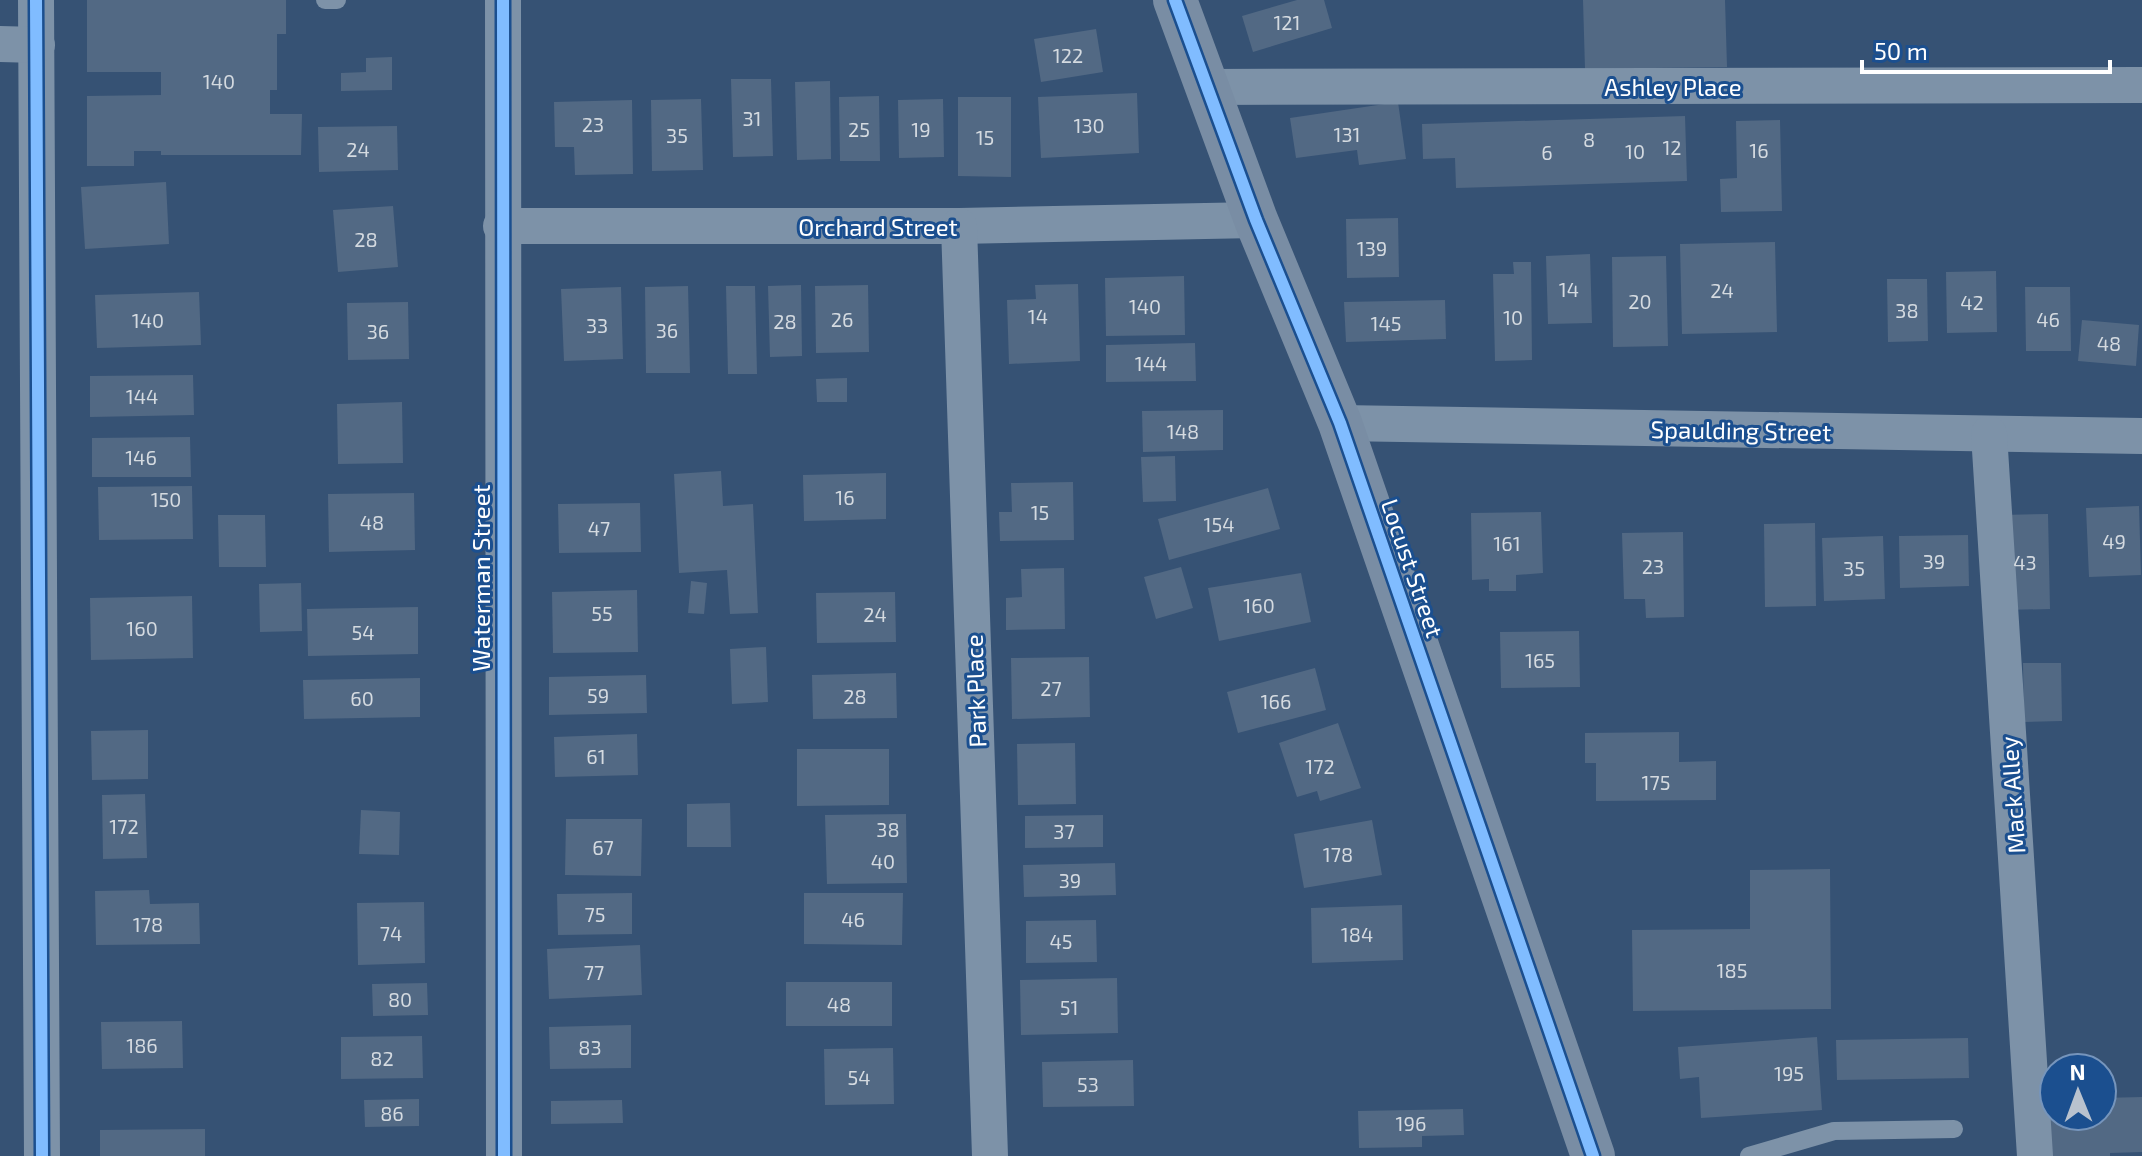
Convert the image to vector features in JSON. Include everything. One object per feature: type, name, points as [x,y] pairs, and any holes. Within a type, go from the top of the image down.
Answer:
[{"type":"street","points":[[36,0],[42,1156]]},
{"type":"street","name":"Waterman Street","points":[[503,0],[504,1156]]},
{"type":"street","name":"Locust Street","points":[[1175,0],[1256,220],[1340,423],[1593,1156]]},
{"type":"street","points":[[0,44],[37,45]]},
{"type":"street","name":"Ashley Place","points":[[1205,87],[2142,85]]},
{"type":"street","name":"Orchard Street","points":[[501,226],[959,226],[1256,220]]},
{"type":"street","name":"Park Place","points":[[959,226],[990,1156]]},
{"type":"street","name":"Spaulding Street","points":[[1340,423],[2142,436]]},
{"type":"street","name":"Mack Alley","points":[[1989,434],[2035,1156]]},
{"type":"lane","points":[[325,0],[337,0]]},
{"type":"lane","points":[[1749,1156],[1834,1131],[1954,1129]]},
{"type":"building","points":[[87,0],[286,0],[286,34],[277,34],[277,90],[270,90],[270,114],[302,114],[301,155],[161,155],[161,151],[134,151],[134,166],[87,166],[87,96],[161,95],[161,72],[87,72]]},
{"type":"building","points":[[1297,0],[1324,0],[1332,28],[1253,52],[1242,16]]},
{"type":"building","points":[[1583,0],[1725,0],[1727,67],[1585,69]]},
{"type":"building","points":[[1096,29],[1103,72],[1041,82],[1034,39]]},
{"type":"building","points":[[392,57],[392,90],[341,91],[341,73],[366,72],[366,58]]},
{"type":"building","points":[[731,79],[771,79],[773,156],[733,157]]},
{"type":"building","points":[[830,81],[831,159],[797,160],[795,82]]},
{"type":"building","points":[[1137,93],[1139,153],[1041,158],[1038,97]]},
{"type":"building","points":[[879,96],[880,161],[840,161],[839,97]]},
{"type":"building","points":[[958,97],[1011,97],[1011,177],[958,176]]},
{"type":"building","points":[[701,99],[703,170],[652,171],[651,100]]},
{"type":"building","points":[[943,99],[944,157],[899,158],[898,100]]},
{"type":"building","points":[[632,100],[633,174],[575,175],[574,147],[555,147],[554,102]]},
{"type":"building","points":[[1398,102],[1406,159],[1359,165],[1357,150],[1296,158],[1290,118]]},
{"type":"building","points":[[1685,116],[1687,181],[1456,188],[1455,158],[1423,159],[1422,124]]},
{"type":"building","points":[[1780,120],[1782,211],[1721,212],[1720,179],[1737,178],[1736,121]]},
{"type":"building","points":[[397,126],[398,170],[319,172],[318,127]]},
{"type":"building","points":[[166,182],[169,244],[85,249],[81,187]]},
{"type":"building","points":[[393,206],[398,267],[338,272],[333,210]]},
{"type":"building","points":[[1398,218],[1399,277],[1347,278],[1346,219]]},
{"type":"building","points":[[1775,242],[1777,332],[1682,334],[1680,244]]},
{"type":"building","points":[[1590,254],[1592,323],[1548,324],[1546,256]]},
{"type":"building","points":[[1666,256],[1668,346],[1613,347],[1612,257]]},
{"type":"building","points":[[1513,262],[1531,262],[1532,360],[1495,361],[1493,274],[1514,274]]},
{"type":"building","points":[[1996,271],[1997,332],[1947,333],[1946,272]]},
{"type":"building","points":[[1184,276],[1185,335],[1106,336],[1105,278]]},
{"type":"building","points":[[1887,279],[1927,279],[1928,341],[1888,342]]},
{"type":"building","points":[[1078,284],[1080,361],[1009,364],[1007,300],[1036,299],[1035,285]]},
{"type":"building","points":[[801,285],[802,356],[770,357],[768,286]]},
{"type":"building","points":[[868,285],[869,352],[816,353],[815,286]]},
{"type":"building","points":[[688,286],[690,373],[646,373],[645,287]]},
{"type":"building","points":[[726,286],[755,286],[757,374],[728,374]]},
{"type":"building","points":[[621,287],[623,359],[564,361],[561,289]]},
{"type":"building","points":[[2025,287],[2070,287],[2071,351],[2026,351]]},
{"type":"building","points":[[199,292],[201,345],[97,348],[95,295]]},
{"type":"building","points":[[1445,300],[1446,339],[1346,342],[1344,302]]},
{"type":"building","points":[[408,302],[409,359],[348,360],[347,303]]},
{"type":"building","points":[[2082,320],[2139,325],[2136,366],[2078,361]]},
{"type":"building","points":[[1195,343],[1196,381],[1106,382],[1106,345]]},
{"type":"building","points":[[193,375],[194,415],[90,417],[90,376]]},
{"type":"building","points":[[847,378],[847,402],[817,402],[816,379]]},
{"type":"building","points":[[402,402],[403,463],[338,464],[337,404]]},
{"type":"building","points":[[1223,410],[1223,450],[1143,452],[1142,411]]},
{"type":"building","points":[[190,437],[191,477],[92,477],[92,438]]},
{"type":"building","points":[[1175,456],[1176,501],[1143,502],[1141,457]]},
{"type":"building","points":[[721,471],[723,506],[753,504],[758,613],[730,614],[727,570],[679,573],[674,474]]},
{"type":"building","points":[[886,473],[886,519],[804,521],[803,475]]},
{"type":"building","points":[[1073,482],[1074,540],[1000,541],[999,512],[1012,512],[1011,483]]},
{"type":"building","points":[[192,486],[193,539],[99,540],[98,487]]},
{"type":"building","points":[[1268,488],[1280,529],[1169,560],[1158,519]]},
{"type":"building","points":[[414,493],[415,550],[329,552],[328,494]]},
{"type":"building","points":[[640,503],[641,552],[559,553],[558,504]]},
{"type":"building","points":[[2139,506],[2141,575],[2089,577],[2086,508]]},
{"type":"building","points":[[1541,512],[1543,573],[1516,575],[1516,591],[1489,591],[1489,579],[1472,580],[1471,513]]},
{"type":"building","points":[[2048,514],[2050,609],[2003,610],[2001,515]]},
{"type":"building","points":[[218,515],[265,515],[266,567],[219,567]]},
{"type":"building","points":[[1815,523],[1816,606],[1765,607],[1764,524]]},
{"type":"building","points":[[1683,532],[1684,617],[1646,618],[1645,599],[1624,599],[1622,533]]},
{"type":"building","points":[[1968,535],[1969,586],[1900,588],[1899,536]]},
{"type":"building","points":[[1883,536],[1885,599],[1824,601],[1822,538]]},
{"type":"building","points":[[1181,567],[1193,608],[1156,619],[1144,577]]},
{"type":"building","points":[[1064,568],[1065,629],[1006,630],[1006,598],[1022,597],[1021,569]]},
{"type":"building","points":[[1301,573],[1311,622],[1219,641],[1208,588]]},
{"type":"building","points":[[691,581],[707,583],[704,614],[688,613]]},
{"type":"building","points":[[301,583],[302,631],[260,632],[259,584]]},
{"type":"building","points":[[637,590],[638,652],[553,653],[552,592]]},
{"type":"building","points":[[895,592],[896,642],[817,643],[816,593]]},
{"type":"building","points":[[192,596],[193,658],[91,660],[90,598]]},
{"type":"building","points":[[418,607],[418,654],[308,656],[307,609]]},
{"type":"building","points":[[1579,631],[1580,687],[1501,688],[1500,632]]},
{"type":"building","points":[[766,647],[768,702],[732,704],[730,649]]},
{"type":"building","points":[[1089,657],[1090,717],[1012,719],[1011,658]]},
{"type":"building","points":[[2023,663],[2061,663],[2062,721],[2024,722]]},
{"type":"building","points":[[1315,668],[1326,710],[1238,733],[1227,692]]},
{"type":"building","points":[[896,673],[897,718],[813,719],[812,675]]},
{"type":"building","points":[[646,675],[647,713],[549,715],[549,677]]},
{"type":"building","points":[[420,678],[420,717],[304,719],[303,680]]},
{"type":"building","points":[[1338,723],[1361,788],[1320,801],[1317,791],[1297,797],[1279,743]]},
{"type":"building","points":[[148,730],[148,779],[92,780],[91,731]]},
{"type":"building","points":[[1679,732],[1679,762],[1716,761],[1716,800],[1596,801],[1596,763],[1585,763],[1585,733]]},
{"type":"building","points":[[637,734],[638,775],[555,777],[554,737]]},
{"type":"building","points":[[1075,743],[1076,804],[1018,805],[1017,744]]},
{"type":"building","points":[[797,749],[889,749],[889,805],[797,806]]},
{"type":"building","points":[[145,794],[147,858],[103,859],[102,795]]},
{"type":"building","points":[[730,803],[731,847],[687,847],[687,804]]},
{"type":"building","points":[[361,810],[400,812],[399,855],[359,854]]},
{"type":"building","points":[[906,814],[907,883],[827,884],[825,815]]},
{"type":"building","points":[[1103,815],[1103,847],[1025,848],[1025,816]]},
{"type":"building","points":[[566,819],[642,819],[641,876],[565,875]]},
{"type":"building","points":[[1372,820],[1382,875],[1304,888],[1294,834]]},
{"type":"building","points":[[1115,863],[1116,895],[1024,897],[1023,865]]},
{"type":"building","points":[[1830,869],[1831,1009],[1633,1011],[1632,930],[1750,929],[1750,870]]},
{"type":"building","points":[[149,890],[150,904],[199,903],[200,944],[96,945],[95,891]]},
{"type":"building","points":[[632,893],[632,934],[558,935],[557,894]]},
{"type":"building","points":[[804,893],[903,893],[902,945],[804,944]]},
{"type":"building","points":[[424,902],[425,963],[358,965],[357,903]]},
{"type":"building","points":[[1402,905],[1403,960],[1312,963],[1311,908]]},
{"type":"building","points":[[1096,920],[1097,962],[1026,963],[1026,921]]},
{"type":"building","points":[[640,945],[642,995],[549,999],[547,949]]},
{"type":"building","points":[[1117,978],[1118,1033],[1021,1035],[1020,980]]},
{"type":"building","points":[[786,982],[892,982],[892,1026],[786,1026]]},
{"type":"building","points":[[427,983],[428,1015],[373,1016],[372,984]]},
{"type":"building","points":[[182,1021],[183,1068],[102,1069],[101,1022]]},
{"type":"building","points":[[631,1025],[631,1068],[550,1069],[549,1027]]},
{"type":"building","points":[[422,1036],[423,1078],[341,1079],[341,1037]]},
{"type":"building","points":[[1817,1037],[1822,1110],[1701,1118],[1699,1077],[1680,1079],[1678,1047]]},
{"type":"building","points":[[1968,1038],[1969,1078],[1837,1080],[1836,1040]]},
{"type":"building","points":[[893,1048],[894,1104],[825,1105],[824,1049]]},
{"type":"building","points":[[1133,1060],[1134,1106],[1043,1107],[1042,1062]]},
{"type":"building","points":[[2142,1097],[2142,1152],[2110,1153],[2110,1156],[2042,1156],[2047,1132],[2118,1132],[2118,1098]]},
{"type":"building","points":[[419,1099],[419,1126],[365,1127],[364,1100]]},
{"type":"building","points":[[622,1100],[623,1123],[551,1124],[551,1101]]},
{"type":"building","points":[[1463,1109],[1464,1135],[1422,1136],[1422,1147],[1359,1148],[1358,1111]]},
{"type":"building","points":[[205,1129],[205,1156],[100,1156],[100,1130]]},
{"type":"cycle path","points":[[36,0],[42,1156]]},
{"type":"cycle path","points":[[503,0],[504,1156]]},
{"type":"cycle path","points":[[1175,0],[1256,220],[1340,423],[1593,1156]]}]
